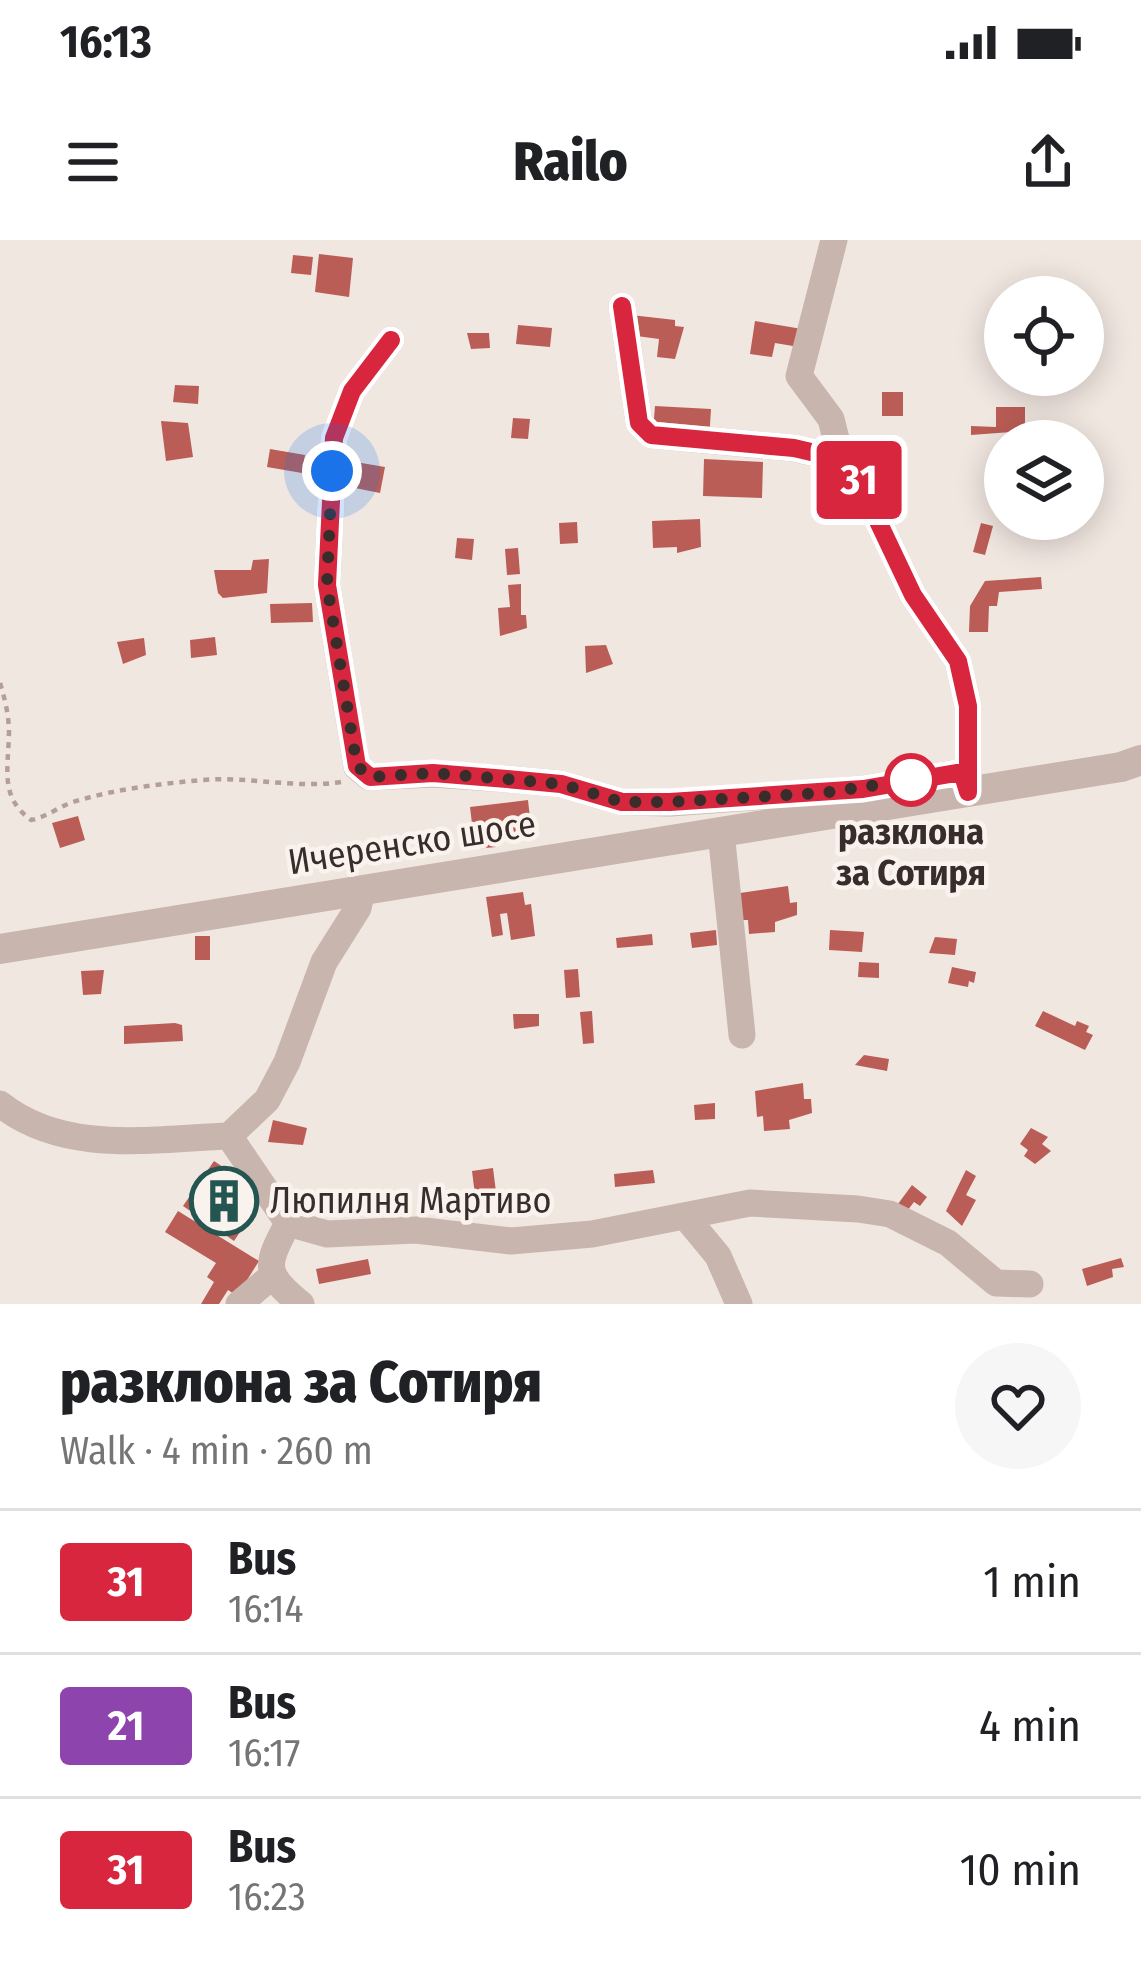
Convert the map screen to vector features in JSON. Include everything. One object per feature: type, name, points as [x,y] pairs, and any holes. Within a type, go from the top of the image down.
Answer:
[{"type":"street","points":[[834,240],[800,376],[832,419],[841,459],[857,477],[913,595],[958,661],[968,706],[968,792]]},
{"type":"street","points":[[622,306],[639,423],[651,435],[794,448],[841,459]]},
{"type":"street","points":[[391,340],[352,391],[334,438],[327,585],[357,766],[370,777],[433,773],[507,779],[561,784],[622,802],[670,802],[863,789],[962,772],[968,792]]},
{"type":"street","name":"Ичеренско шосе","points":[[0,950],[1134,766]]},
{"type":"street","points":[[721,832],[742,1035]]},
{"type":"street","points":[[0,1104],[25,1124],[72,1138],[229,1136],[267,1100],[287,1062],[324,962],[338,932],[358,908],[362,890]]},
{"type":"street","points":[[229,1136],[288,1223],[326,1234],[416,1229],[511,1241],[592,1234],[750,1203],[890,1214],[948,1243],[996,1282],[1030,1284]]},
{"type":"street","points":[[685,1216],[718,1256],[739,1304]]},
{"type":"street","points":[[288,1223],[268,1259],[272,1276],[302,1304]]},
{"type":"street","points":[[239,1304],[272,1276]]},
{"type":"path","points":[[0,683],[9,731],[4,795],[14,810],[31,820],[122,789],[206,780],[312,786],[370,777]]},
{"type":"building","points":[[319,254],[353,258],[349,297],[315,292]]},
{"type":"building","points":[[293,255],[313,257],[311,275],[291,273]]},
{"type":"building","points":[[631,315],[675,320],[675,326],[684,327],[675,359],[657,357],[659,339],[629,335]]},
{"type":"building","points":[[755,321],[802,329],[799,347],[775,343],[772,357],[750,354]]},
{"type":"building","points":[[518,325],[552,328],[550,347],[516,344]]},
{"type":"building","points":[[467,333],[489,333],[490,348],[471,349]]},
{"type":"building","points":[[175,385],[199,386],[198,404],[173,402]]},
{"type":"building","points":[[882,392],[903,392],[903,416],[882,416]]},
{"type":"building","points":[[655,406],[711,409],[709,441],[653,431]]},
{"type":"building","points":[[996,407],[1025,407],[1025,420],[996,420]]},
{"type":"building","points":[[513,418],[530,419],[528,439],[511,438]]},
{"type":"building","points":[[161,421],[188,423],[193,457],[166,461]]},
{"type":"building","points":[[971,426],[984,427],[984,434],[971,435]]},
{"type":"building","points":[[270,449],[305,455],[302,473],[267,467]]},
{"type":"building","points":[[338,459],[385,467],[380,493],[355,488],[358,469],[337,466]]},
{"type":"building","points":[[704,459],[763,462],[762,498],[703,496]]},
{"type":"building","points":[[700,519],[701,547],[677,553],[677,547],[653,548],[652,521]]},
{"type":"building","points":[[577,522],[578,543],[560,544],[559,523]]},
{"type":"building","points":[[984,524],[984,540],[989,540],[985,555],[973,552]]},
{"type":"building","points":[[457,538],[474,539],[472,560],[455,558]]},
{"type":"building","points":[[518,548],[520,574],[507,575],[505,549]]},
{"type":"building","points":[[269,559],[267,593],[223,598],[218,593],[214,570],[251,570],[253,560]]},
{"type":"building","points":[[1041,577],[1042,589],[999,592],[997,606],[989,606],[988,632],[969,632],[970,606],[985,581]]},
{"type":"building","points":[[521,584],[521,615],[526,615],[527,628],[500,636],[498,608],[510,607],[508,585]]},
{"type":"building","points":[[312,603],[313,622],[271,623],[270,604]]},
{"type":"building","points":[[215,637],[217,655],[191,658],[190,640]]},
{"type":"building","points":[[144,638],[146,655],[123,664],[117,642]]},
{"type":"building","points":[[606,645],[613,664],[586,673],[585,646]]},
{"type":"building","points":[[528,800],[530,818],[515,820],[517,834],[495,836],[496,847],[475,849],[470,807]]},
{"type":"building","points":[[78,816],[85,840],[60,848],[52,823]]},
{"type":"building","points":[[788,886],[790,903],[797,902],[797,915],[775,922],[775,932],[749,934],[748,920],[742,920],[740,893]]},
{"type":"building","points":[[523,892],[525,905],[531,904],[535,936],[511,940],[507,913],[500,914],[503,935],[492,937],[486,897]]},
{"type":"building","points":[[716,930],[717,945],[692,948],[690,933]]},
{"type":"building","points":[[830,930],[864,932],[862,952],[829,950]]},
{"type":"building","points":[[652,934],[653,945],[617,948],[616,938]]},
{"type":"building","points":[[195,936],[210,936],[210,960],[195,960]]},
{"type":"building","points":[[935,937],[957,939],[955,955],[929,953]]},
{"type":"building","points":[[859,962],[879,963],[879,978],[858,977]]},
{"type":"building","points":[[952,967],[976,972],[974,983],[969,981],[968,987],[948,983]]},
{"type":"building","points":[[578,969],[580,997],[566,998],[564,970]]},
{"type":"building","points":[[104,970],[101,994],[83,995],[81,971]]},
{"type":"building","points":[[592,1011],[594,1043],[583,1044],[580,1012]]},
{"type":"building","points":[[1043,1011],[1075,1026],[1077,1021],[1089,1026],[1086,1032],[1093,1035],[1085,1050],[1035,1026]]},
{"type":"building","points":[[513,1014],[539,1014],[539,1026],[514,1029]]},
{"type":"building","points":[[182,1025],[183,1041],[124,1044],[124,1026]]},
{"type":"building","points":[[864,1055],[889,1059],[887,1071],[855,1065]]},
{"type":"building","points":[[803,1083],[804,1099],[811,1099],[812,1113],[789,1120],[790,1129],[764,1131],[763,1116],[757,1117],[755,1091]]},
{"type":"building","points":[[715,1103],[715,1119],[695,1120],[694,1105]]},
{"type":"building","points":[[273,1120],[307,1128],[303,1145],[268,1142]]},
{"type":"building","points":[[1031,1128],[1048,1137],[1042,1144],[1051,1151],[1035,1164],[1024,1156],[1028,1150],[1020,1144]]},
{"type":"building","name":"Люпилня Мартиво","points":[[214,1161],[265,1195],[234,1241],[183,1206]]},
{"type":"building","points":[[493,1168],[496,1192],[475,1195],[472,1171]]},
{"type":"building","points":[[653,1170],[655,1183],[615,1187],[614,1174]]},
{"type":"building","points":[[966,1170],[976,1176],[966,1195],[976,1200],[962,1226],[946,1211]]},
{"type":"building","points":[[912,1185],[927,1197],[920,1206],[914,1202],[904,1215],[895,1208]]},
{"type":"building","points":[[178,1211],[259,1261],[237,1296],[228,1290],[219,1304],[201,1304],[214,1282],[207,1277],[216,1263],[165,1232]]},
{"type":"building","points":[[1121,1258],[1124,1267],[1112,1269],[1113,1277],[1087,1286],[1082,1269]]},
{"type":"building","points":[[368,1259],[371,1274],[319,1284],[316,1269]]},
{"type":"bus line","name":"31","points":[[391,340],[352,391],[334,438],[327,585],[357,766],[370,777],[433,773],[507,779],[561,784],[622,802],[670,802],[863,789],[962,772],[968,792],[968,706],[958,661],[913,595],[857,477],[841,459],[794,448],[651,435],[639,423],[622,306]]},
{"type":"place","name":"разклона за Сотиря","points":[[911,780]]},
{"type":"place","name":"Люпилня Мартиво","points":[[224,1201]]},
{"type":"route","points":[[332,471],[327,585],[357,766],[370,777],[433,773],[561,784],[622,802],[822,793],[911,780]]}]
